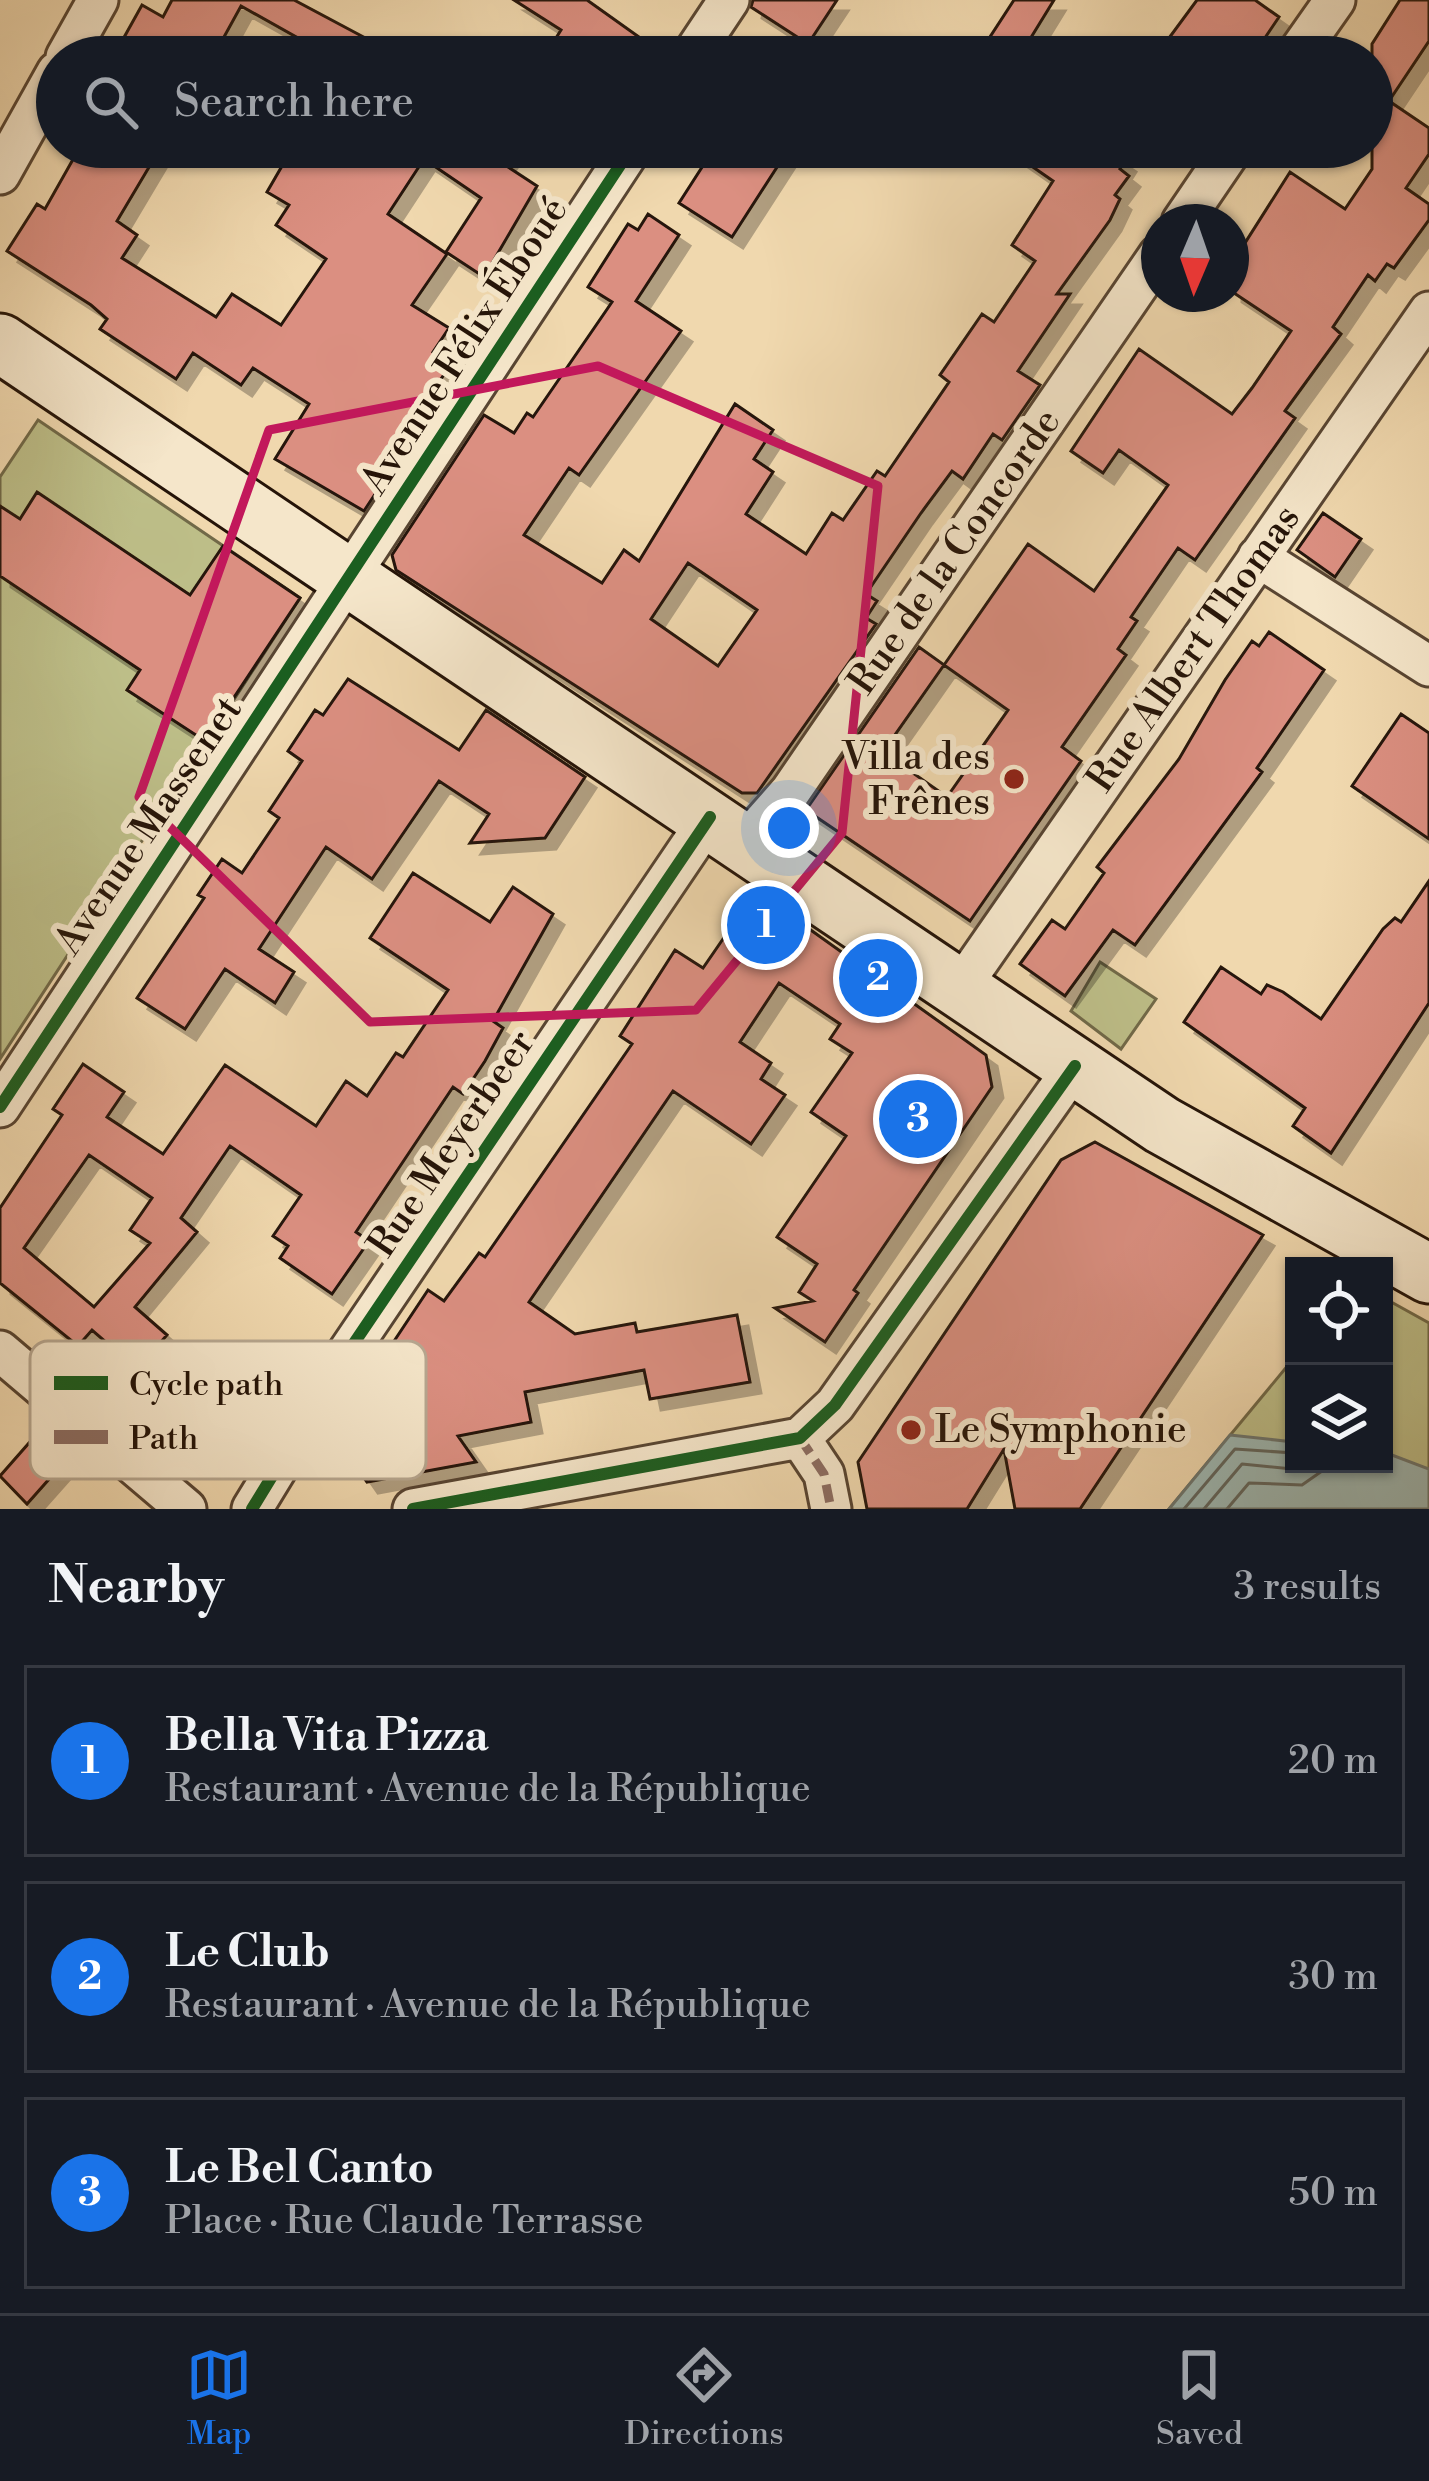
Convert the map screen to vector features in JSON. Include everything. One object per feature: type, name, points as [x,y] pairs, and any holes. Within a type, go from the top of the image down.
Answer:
[{"type":"main road","points":[[0,343],[1075,1066],[1259,1183],[1429,1274]]},
{"type":"street","points":[[77,36],[98,0]]},
{"type":"street","points":[[705,36],[729,0]]},
{"type":"street","points":[[1310,36],[1335,0]]},
{"type":"street","points":[[0,174],[36,110]]},
{"type":"street","name":"Avenue Félix Éboué","points":[[349,578],[618,168]]},
{"type":"street","points":[[1194,204],[1219,168]]},
{"type":"street","name":"Rue de la Concorde","points":[[727,830],[790,792],[1141,281]]},
{"type":"street","name":"Rue Albert Thomas","points":[[961,988],[1429,312]]},
{"type":"street","points":[[1258,556],[1429,667]]},
{"type":"street","name":"Avenue Massenet","points":[[0,1107],[166,847],[349,578]]},
{"type":"street","name":"Rue Meyerbeer","points":[[356,1341],[727,830]]},
{"type":"street","points":[[413,1509],[800,1438],[835,1405],[1075,1066]]},
{"type":"street","points":[[0,1351],[30,1376]]},
{"type":"street","points":[[800,1438],[824,1474],[831,1509]]},
{"type":"street","points":[[151,1479],[186,1509]]},
{"type":"street","name":"Rue Meyerbeer","points":[[252,1509],[270,1479]]},
{"type":"highlighted area","points":[[598,366],[878,486],[842,833],[696,1010],[370,1022],[139,797],[269,430]]},
{"type":"green space","points":[[38,420],[300,598],[0,1059],[0,477]]},
{"type":"green space","points":[[1100,962],[1156,999],[1121,1049],[1071,1011]]},
{"type":"green space","points":[[1393,1303],[1429,1323],[1429,1509],[1169,1509],[1285,1369],[1285,1473],[1393,1473]]},
{"type":"water","points":[[1230,1435],[1285,1441],[1285,1473],[1393,1473],[1393,1455],[1429,1469],[1429,1509],[1169,1509]]},
{"type":"building","points":[[172,0],[294,0],[362,36],[295,36],[241,6],[225,36],[125,36],[142,5],[163,17]]},
{"type":"building","points":[[514,0],[587,0],[638,36],[557,36],[561,30]]},
{"type":"building","points":[[753,0],[837,0],[813,36],[796,36],[751,7]]},
{"type":"building","points":[[1014,0],[1054,0],[1032,36],[991,36]]},
{"type":"building","points":[[1197,0],[1255,0],[1279,17],[1266,36],[1170,36]]},
{"type":"building","points":[[1400,0],[1429,0],[1429,41],[1393,95],[1393,36],[1377,36]]},
{"type":"building","points":[[1393,104],[1429,128],[1429,154],[1406,188],[1429,204],[1429,220],[1394,268],[1387,264],[1375,281],[1368,275],[1333,327],[1341,334],[1285,411],[1295,418],[1195,560],[1178,548],[1131,617],[1137,621],[1118,649],[1126,655],[1062,747],[1081,761],[970,921],[806,810],[919,647],[944,665],[1028,544],[1094,591],[1168,485],[1119,450],[1103,473],[1071,451],[1139,349],[1232,414],[1291,331],[1249,303],[1249,237],[1290,172],[1345,209],[1372,168],[1393,168]],"holes":[[[944,665],[1008,710],[947,797],[883,752]]]},
{"type":"building","points":[[68,168],[149,168],[117,221],[137,235],[122,258],[216,317],[232,294],[281,325],[326,259],[276,225],[289,205],[267,192],[281,168],[418,168],[388,214],[447,254],[412,305],[449,328],[433,352],[451,364],[437,385],[444,389],[364,511],[275,459],[309,404],[253,368],[241,385],[193,353],[176,379],[100,329],[107,319],[91,305],[7,251],[37,204],[45,209]]},
{"type":"building","points":[[437,168],[510,168],[537,186],[484,277],[446,252],[481,198]]},
{"type":"building","points":[[702,168],[776,168],[732,237],[679,203]]},
{"type":"building","points":[[1034,168],[1121,168],[1129,176],[1115,195],[1120,199],[1110,220],[1057,294],[1070,294],[1018,371],[1040,385],[1002,440],[993,434],[963,479],[952,471],[921,513],[866,594],[877,601],[866,618],[876,624],[757,793],[742,793],[396,570],[392,555],[484,415],[514,433],[527,413],[533,417],[612,302],[588,287],[628,224],[638,230],[648,214],[679,235],[636,301],[681,331],[579,475],[569,468],[524,535],[602,583],[624,550],[639,561],[735,404],[773,430],[754,459],[773,472],[746,514],[806,554],[832,513],[843,520],[877,471],[885,476],[949,382],[940,375],[982,314],[994,322],[1035,261],[1012,245],[1053,181]],"holes":[[[688,563],[757,610],[718,666],[651,619]]]},
{"type":"building","points":[[37,492],[190,595],[223,546],[300,598],[205,741],[127,690],[140,670],[0,576],[0,506],[20,519]]},
{"type":"building","points":[[1323,513],[1361,539],[1335,577],[1297,550]]},
{"type":"building","points":[[1269,632],[1324,670],[1257,768],[1262,772],[1135,945],[1113,930],[1065,996],[1020,964],[1052,920],[1065,929],[1104,873],[1097,867],[1179,759],[1225,680],[1252,641],[1259,646]]},
{"type":"building","points":[[348,679],[459,750],[486,710],[585,777],[545,838],[470,843],[489,814],[439,781],[372,879],[326,847],[259,949],[294,972],[275,1003],[225,969],[185,1029],[137,998],[204,898],[198,895],[222,859],[242,873],[279,818],[269,811],[302,761],[288,751],[315,710],[323,715]]},
{"type":"building","points":[[1401,714],[1429,733],[1429,839],[1352,786]]},
{"type":"building","points":[[413,873],[490,922],[513,887],[553,914],[493,1021],[503,1028],[485,1061],[463,1094],[453,1087],[356,1232],[369,1241],[332,1294],[280,1258],[288,1246],[273,1236],[301,1195],[230,1146],[181,1218],[197,1232],[135,1307],[167,1335],[162,1341],[105,1341],[92,1330],[82,1341],[72,1341],[0,1283],[0,1208],[62,1115],[53,1109],[83,1064],[124,1092],[107,1117],[163,1154],[225,1065],[316,1126],[346,1081],[367,1096],[396,1053],[403,1057],[448,990],[370,938]],"holes":[[[89,1155],[152,1198],[130,1230],[150,1243],[94,1307],[24,1248]]]},
{"type":"building","points":[[1429,881],[1429,1003],[1331,1153],[1293,1126],[1305,1108],[1184,1022],[1221,967],[1261,994],[1267,985],[1283,992],[1321,1019],[1383,929],[1395,918],[1401,922]]},
{"type":"building","points":[[756,891],[986,1055],[992,1087],[854,1290],[858,1293],[825,1342],[775,1308],[813,1301],[799,1292],[817,1264],[777,1237],[846,1136],[811,1112],[852,1053],[830,1039],[840,1024],[779,983],[740,1042],[771,1063],[761,1079],[785,1095],[751,1144],[673,1091],[529,1302],[575,1334],[635,1323],[637,1332],[737,1315],[750,1382],[650,1399],[644,1370],[525,1392],[531,1422],[458,1436],[476,1462],[426,1471],[426,1341],[394,1341],[428,1290],[444,1301],[479,1253],[485,1257],[632,1044],[620,1036],[675,950],[703,968]]},
{"type":"building","points":[[1095,1142],[1263,1235],[1080,1509],[1015,1509],[1004,1449],[967,1509],[867,1509],[858,1462],[1061,1160]]},
{"type":"building","points":[[29,1443],[30,1479],[49,1479],[27,1504],[0,1476]]},
{"type":"marked path","points":[[800,1438],[824,1474],[831,1509]]},
{"type":"cycle path","points":[[0,1107],[618,168]]},
{"type":"cycle path","points":[[355,1341],[710,817]]},
{"type":"cycle path","points":[[413,1509],[800,1438],[835,1405],[1075,1066]]},
{"type":"cycle path","points":[[252,1509],[270,1479]]},
{"type":"place","name":"Villa des Frênes","points":[[1014,779]]},
{"type":"place","name":"Bella Vita Pizza","points":[[766,925]]},
{"type":"place","name":"Le Club","points":[[878,978]]},
{"type":"place","name":"Le Bel Canto","points":[[918,1119]]},
{"type":"place","name":"Le Symphonie","points":[[911,1430]]}]
